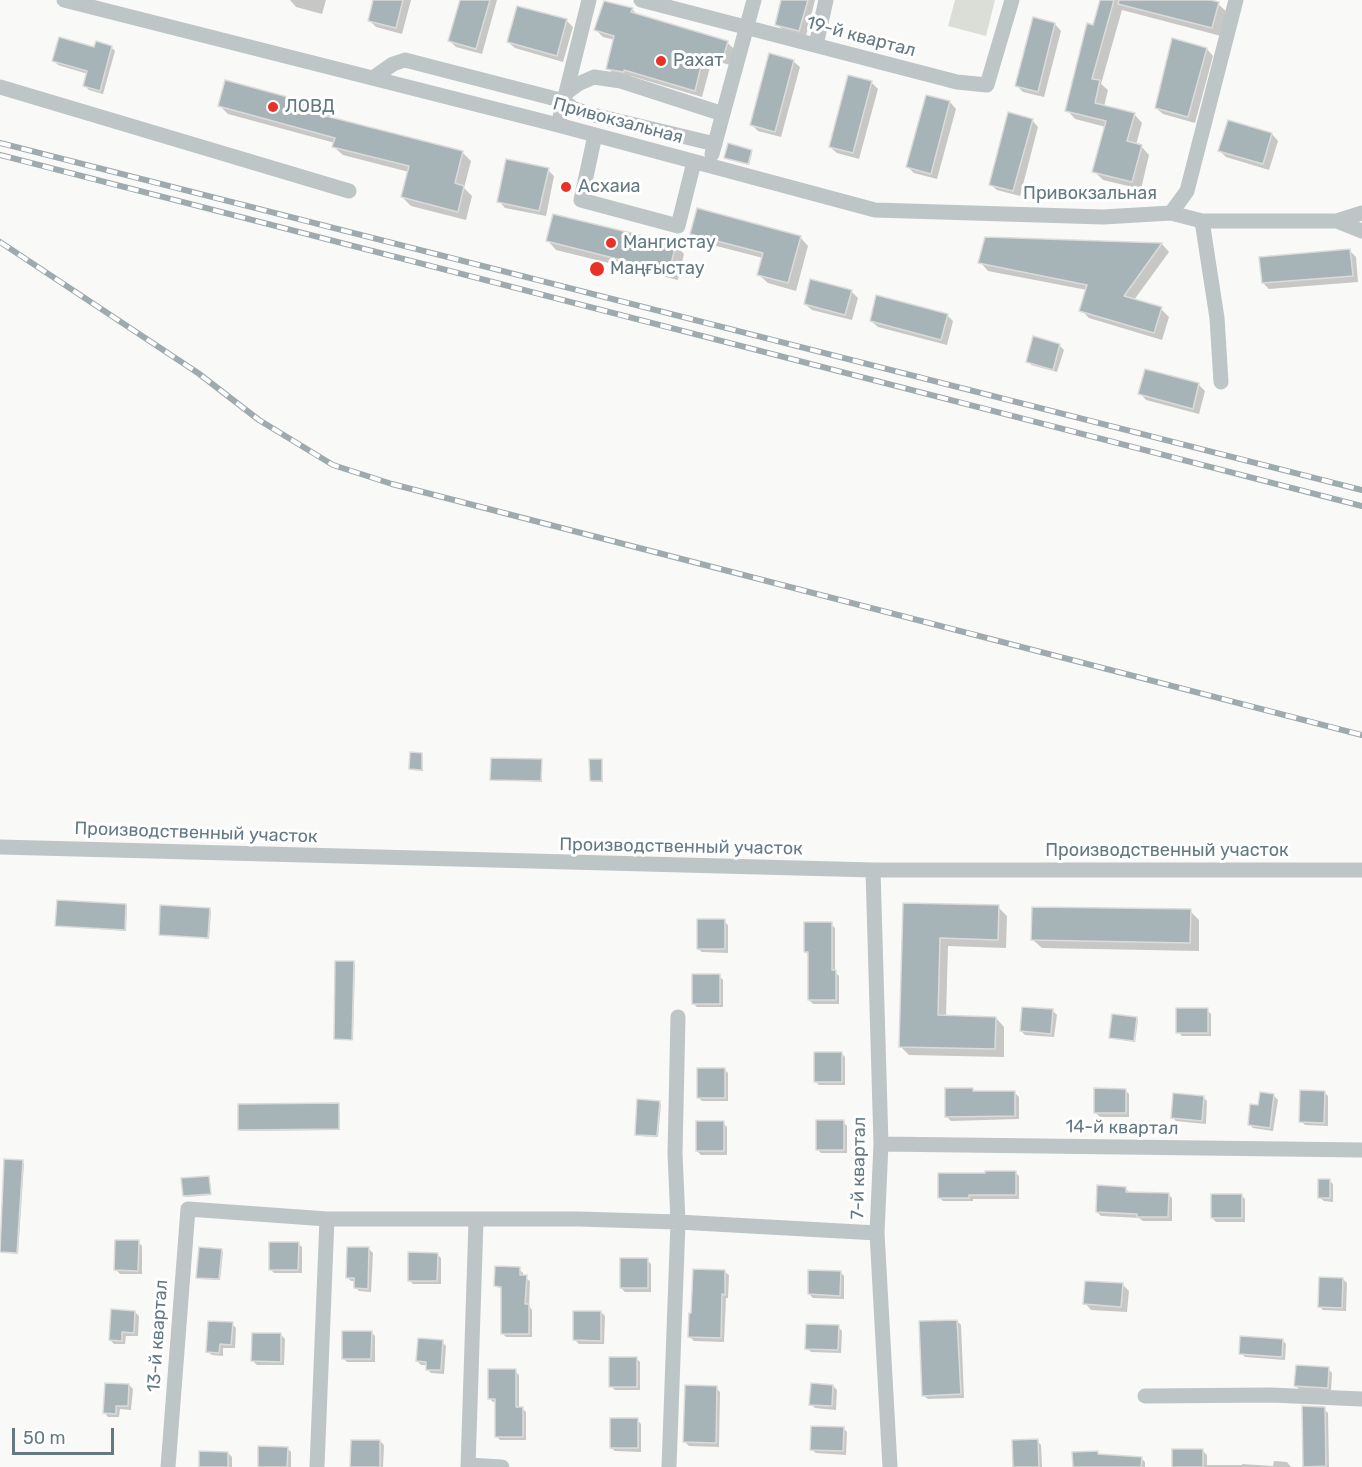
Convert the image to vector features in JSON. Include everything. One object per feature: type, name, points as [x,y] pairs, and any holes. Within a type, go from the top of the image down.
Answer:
[{"type":"street","name":"Привокзальная","points":[[64,0],[558,125],[875,210],[1103,217],[1171,213],[1202,221],[1337,221]]},
{"type":"street","points":[[558,125],[589,0]]},
{"type":"street","name":"19-й квартал","points":[[641,0],[957,82],[987,85],[1012,0]]},
{"type":"street","points":[[595,135],[581,200],[678,226],[702,164],[715,144],[754,0]]},
{"type":"street","points":[[816,45],[826,0]]},
{"type":"street","points":[[1171,213],[1187,191],[1236,0]]},
{"type":"street","points":[[373,78],[393,64],[405,60],[565,97],[572,108],[589,114],[715,144]]},
{"type":"street","points":[[565,97],[578,84],[594,77],[621,81],[723,114]]},
{"type":"street","points":[[0,87],[349,191]]},
{"type":"street","points":[[1337,221],[1362,213]]},
{"type":"street","points":[[1202,221],[1218,318],[1221,382]]},
{"type":"street","points":[[1337,221],[1362,231]]},
{"type":"street","name":"Производственный участок","points":[[0,847],[873,870],[1362,870]]},
{"type":"street","name":"7-й квартал","points":[[873,870],[881,1144],[877,1233],[890,1467]]},
{"type":"street","points":[[669,1467],[678,1222],[675,1153],[678,1017]]},
{"type":"street","name":"14-й квартал","points":[[881,1144],[1362,1150]]},
{"type":"street","name":"13-й квартал","points":[[168,1467],[188,1209],[327,1219]]},
{"type":"street","points":[[317,1467],[327,1219],[476,1221],[578,1219],[877,1233]]},
{"type":"street","points":[[476,1221],[468,1466],[502,1467]]},
{"type":"street","points":[[1145,1396],[1271,1395],[1362,1399]]},
{"type":"shaded area","points":[[955,0],[995,0],[986,36],[948,26]]},
{"type":"building","points":[[373,0],[403,0],[396,28],[368,21]]},
{"type":"building","points":[[460,0],[490,0],[476,49],[448,41]]},
{"type":"building","points":[[781,0],[808,0],[799,31],[775,25]]},
{"type":"building","points":[[1100,0],[1114,0],[1092,79],[1100,80],[1095,103],[1135,113],[1127,141],[1142,145],[1132,182],[1092,172],[1106,121],[1065,111],[1087,23],[1093,25]]},
{"type":"building","points":[[1119,0],[1211,0],[1219,2],[1212,28],[1118,4]]},
{"type":"building","points":[[604,1],[633,8],[631,12],[728,41],[723,59],[704,54],[695,91],[624,70],[624,72],[606,69],[614,36],[594,30]]},
{"type":"building","points":[[517,6],[567,19],[557,56],[507,42]]},
{"type":"building","points":[[1033,17],[1055,23],[1038,92],[1015,86]]},
{"type":"building","points":[[59,37],[94,47],[96,41],[112,46],[100,91],[83,86],[87,71],[52,61]]},
{"type":"building","points":[[1172,38],[1207,48],[1188,117],[1155,108]]},
{"type":"building","points":[[769,53],[794,60],[775,132],[750,125]]},
{"type":"building","points":[[848,75],[872,81],[853,153],[829,147]]},
{"type":"building","points":[[225,80],[328,108],[326,116],[463,151],[455,183],[464,186],[458,212],[401,197],[409,166],[332,147],[335,138],[218,106]]},
{"type":"building","points":[[926,95],[950,101],[931,174],[906,167]]},
{"type":"building","points":[[1008,112],[1033,119],[1013,191],[989,185]]},
{"type":"building","points":[[1228,120],[1272,133],[1263,164],[1218,151]]},
{"type":"building","points":[[728,143],[752,150],[748,164],[724,158]]},
{"type":"building","points":[[506,159],[549,168],[539,211],[497,202]]},
{"type":"building","points":[[697,208],[801,236],[788,283],[757,275],[763,253],[690,234]]},
{"type":"building","name":"Мангистау","points":[[553,214],[676,244],[669,272],[546,241]]},
{"type":"building","points":[[985,237],[1162,243],[1124,296],[1162,307],[1154,333],[1079,311],[1087,285],[978,263]]},
{"type":"building","points":[[1350,249],[1353,276],[1262,283],[1259,257]]},
{"type":"building","points":[[810,279],[852,290],[845,315],[804,304]]},
{"type":"building","points":[[876,295],[948,314],[941,340],[870,321]]},
{"type":"building","points":[[1033,336],[1060,344],[1053,370],[1026,362]]},
{"type":"building","points":[[1145,369],[1199,383],[1193,409],[1138,394]]},
{"type":"building","points":[[410,752],[422,753],[422,770],[409,769]]},
{"type":"building","points":[[491,758],[542,759],[541,781],[490,780]]},
{"type":"building","points":[[589,759],[602,759],[602,781],[590,781]]},
{"type":"building","points":[[57,900],[126,904],[125,930],[55,926]]},
{"type":"building","points":[[903,903],[999,905],[998,940],[940,938],[938,1015],[996,1017],[995,1049],[899,1047]]},
{"type":"building","points":[[160,905],[210,908],[208,938],[159,935]]},
{"type":"building","points":[[1032,907],[1191,909],[1190,943],[1031,940]]},
{"type":"building","points":[[697,919],[725,919],[725,949],[697,949]]},
{"type":"building","points":[[804,922],[832,922],[832,970],[836,970],[836,1000],[808,1000],[808,952],[804,952]]},
{"type":"building","points":[[335,961],[354,961],[352,1040],[334,1039]]},
{"type":"building","points":[[692,974],[720,974],[720,1004],[692,1004]]},
{"type":"building","points":[[1022,1007],[1053,1009],[1051,1034],[1020,1031]]},
{"type":"building","points":[[1176,1008],[1208,1008],[1208,1033],[1176,1033]]},
{"type":"building","points":[[1112,1014],[1137,1017],[1134,1041],[1109,1038]]},
{"type":"building","points":[[814,1052],[842,1052],[842,1082],[814,1082]]},
{"type":"building","points":[[697,1068],[725,1068],[725,1098],[697,1098]]},
{"type":"building","points":[[945,1088],[1015,1091],[1015,1116],[945,1117]]},
{"type":"building","points":[[1094,1088],[1126,1089],[1126,1113],[1094,1113]]},
{"type":"building","points":[[1300,1090],[1325,1091],[1324,1123],[1299,1122]]},
{"type":"building","points":[[1260,1092],[1274,1094],[1270,1128],[1248,1125],[1250,1104],[1258,1105]]},
{"type":"building","points":[[1173,1093],[1204,1096],[1202,1121],[1171,1118]]},
{"type":"building","points":[[637,1099],[660,1101],[657,1136],[635,1135]]},
{"type":"building","points":[[339,1103],[339,1129],[238,1130],[238,1104]]},
{"type":"building","points":[[816,1120],[844,1120],[844,1150],[816,1150]]},
{"type":"building","points":[[696,1121],[724,1121],[724,1151],[696,1151]]},
{"type":"building","points":[[4,1159],[23,1160],[17,1253],[0,1252]]},
{"type":"building","points":[[985,1171],[1016,1171],[1016,1195],[969,1195],[969,1198],[938,1198],[938,1173],[985,1173]]},
{"type":"building","points":[[209,1176],[211,1194],[183,1196],[181,1178]]},
{"type":"building","points":[[1318,1179],[1330,1179],[1330,1198],[1318,1198]]},
{"type":"building","points":[[1097,1185],[1126,1187],[1126,1192],[1169,1193],[1168,1217],[1137,1217],[1137,1214],[1096,1212]]},
{"type":"building","points":[[1211,1194],[1242,1194],[1242,1218],[1211,1218]]},
{"type":"building","points":[[115,1240],[139,1240],[138,1271],[114,1270]]},
{"type":"building","points":[[269,1242],[299,1242],[298,1270],[269,1270]]},
{"type":"building","points":[[199,1247],[222,1249],[219,1279],[196,1278]]},
{"type":"building","points":[[347,1247],[369,1247],[368,1289],[354,1288],[354,1278],[346,1278]]},
{"type":"building","points":[[408,1252],[438,1253],[437,1281],[408,1281]]},
{"type":"building","points":[[620,1258],[648,1258],[648,1288],[620,1288]]},
{"type":"building","points":[[495,1266],[520,1267],[520,1275],[527,1275],[525,1304],[529,1304],[529,1334],[501,1334],[501,1287],[494,1286]]},
{"type":"building","points":[[693,1269],[725,1270],[721,1338],[688,1337]]},
{"type":"building","points":[[808,1270],[841,1271],[840,1296],[808,1294]]},
{"type":"building","points":[[1319,1277],[1343,1278],[1342,1308],[1318,1307]]},
{"type":"building","points":[[1085,1281],[1123,1283],[1121,1307],[1083,1304]]},
{"type":"building","points":[[111,1309],[135,1311],[134,1333],[122,1332],[122,1341],[109,1340]]},
{"type":"building","points":[[573,1311],[601,1311],[601,1341],[573,1340]]},
{"type":"building","points":[[957,1320],[961,1394],[922,1396],[919,1321]]},
{"type":"building","points":[[208,1321],[233,1322],[231,1345],[220,1344],[219,1353],[206,1352]]},
{"type":"building","points":[[806,1324],[839,1325],[838,1350],[805,1349]]},
{"type":"building","points":[[342,1331],[372,1331],[371,1359],[342,1359]]},
{"type":"building","points":[[252,1333],[281,1333],[281,1362],[251,1361]]},
{"type":"building","points":[[1240,1336],[1283,1339],[1282,1357],[1239,1354]]},
{"type":"building","points":[[418,1338],[443,1340],[441,1370],[426,1370],[426,1362],[416,1361]]},
{"type":"building","points":[[609,1357],[637,1357],[637,1387],[609,1387]]},
{"type":"building","points":[[1296,1365],[1329,1367],[1328,1388],[1294,1386]]},
{"type":"building","points":[[488,1369],[516,1369],[516,1407],[523,1407],[523,1437],[495,1437],[495,1399],[488,1399]]},
{"type":"building","points":[[105,1383],[129,1384],[128,1406],[116,1406],[116,1414],[103,1413]]},
{"type":"building","points":[[811,1383],[833,1385],[832,1406],[809,1405]]},
{"type":"building","points":[[685,1385],[717,1386],[716,1443],[683,1442]]},
{"type":"building","points":[[1302,1406],[1325,1407],[1326,1466],[1303,1467]]},
{"type":"building","points":[[610,1418],[638,1418],[638,1448],[610,1448]]},
{"type":"building","points":[[811,1426],[844,1427],[843,1451],[810,1450]]},
{"type":"building","points":[[1038,1439],[1039,1467],[1013,1467],[1012,1440]]},
{"type":"building","points":[[351,1440],[380,1440],[380,1467],[350,1467]]},
{"type":"building","points":[[258,1446],[288,1447],[287,1467],[258,1467]]},
{"type":"building","points":[[1172,1449],[1203,1449],[1203,1467],[1172,1467]]},
{"type":"building","points":[[199,1451],[228,1452],[228,1467],[199,1467]]},
{"type":"building","points":[[1098,1451],[1098,1454],[1142,1457],[1141,1467],[1073,1467],[1072,1452]]},
{"type":"railway","points":[[0,143],[1362,490]]},
{"type":"railway","points":[[0,155],[1362,506]]},
{"type":"railway","points":[[0,242],[198,373],[259,420],[333,465],[392,484],[1362,735]]},
{"type":"place","name":"Рахат","points":[[661,61]]},
{"type":"place","name":"ЛОВД","points":[[273,107]]},
{"type":"place","name":"Асхаиа","points":[[566,187]]},
{"type":"place","name":"Мангистау","points":[[611,243]]},
{"type":"place","name":"Маңғыстау","points":[[597,269]]}]
